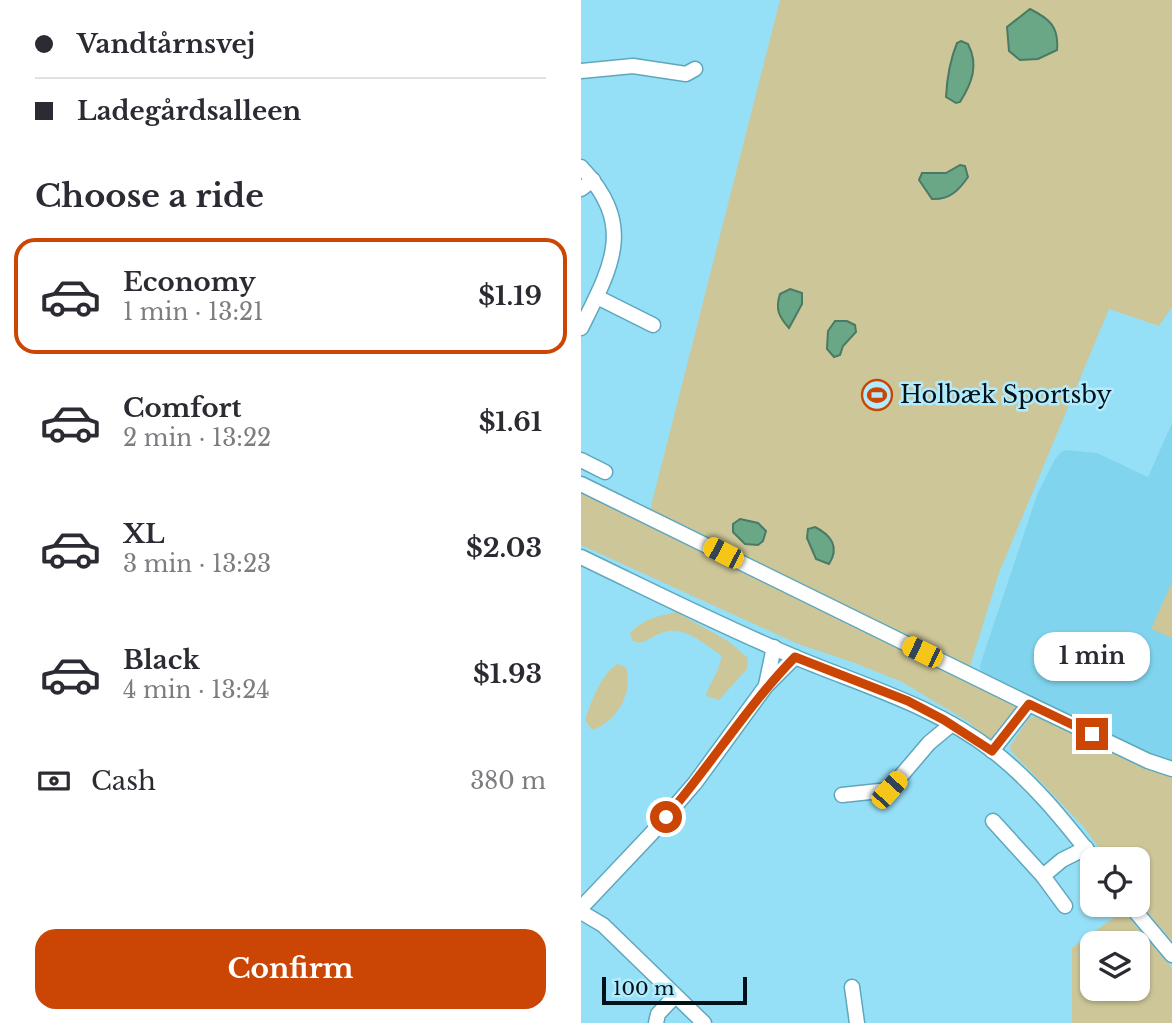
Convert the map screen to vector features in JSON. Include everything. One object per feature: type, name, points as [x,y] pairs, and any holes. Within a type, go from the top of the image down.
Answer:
[{"type":"street","points":[[581,71],[633,66],[686,74],[695,69]]},
{"type":"street","points":[[581,167],[587,185],[605,198],[612,215],[614,238],[608,269],[581,328]]},
{"type":"street","points":[[597,297],[653,325]]},
{"type":"street","points":[[581,460],[605,472]]},
{"type":"street","points":[[581,484],[1029,704],[1148,761],[1172,769]]},
{"type":"street","points":[[581,557],[774,648],[897,696],[937,715],[992,751],[1035,789],[1084,847]]},
{"type":"street","points":[[766,686],[774,648]]},
{"type":"street","points":[[704,1023],[583,907],[695,783],[766,686],[795,657]]},
{"type":"street","points":[[992,751],[1029,704]]},
{"type":"street","points":[[929,743],[937,715]]},
{"type":"street","points":[[842,795],[889,790],[929,743],[952,724]]},
{"type":"street","points":[[993,821],[1043,876],[1065,906]]},
{"type":"street","points":[[1043,876],[1062,860],[1080,852]]},
{"type":"street","points":[[1141,917],[1172,956]]},
{"type":"street","points":[[852,988],[857,1023]]},
{"type":"street","points":[[656,1023],[658,1014],[675,996]]},
{"type":"shaded area","name":"Holbæk Sportsby","points":[[780,0],[1172,0],[1172,307],[1159,326],[1109,309],[999,573],[970,666],[650,510]]},
{"type":"shaded area","points":[[1030,9],[1052,25],[1057,50],[1038,59],[1020,60],[1009,51],[1007,27]]},
{"type":"shaded area","points":[[961,41],[968,44],[971,52],[973,74],[960,102],[956,103],[946,97],[946,90],[952,56],[957,43]]},
{"type":"shaded area","points":[[960,165],[965,166],[968,177],[961,186],[949,196],[932,199],[919,180],[922,173],[946,173]]},
{"type":"shaded area","points":[[790,289],[802,293],[802,304],[789,328],[780,316],[778,304],[780,294]]},
{"type":"shaded area","points":[[835,321],[847,321],[855,325],[856,332],[843,346],[840,355],[834,357],[827,349],[828,331]]},
{"type":"shaded area","points":[[1172,423],[1172,765],[981,673],[980,665],[1037,495],[1055,459],[1066,450],[1097,453],[1148,477]]},
{"type":"shaded area","points":[[581,490],[1021,704],[994,738],[988,738],[967,721],[902,682],[798,644],[581,545]]},
{"type":"shaded area","points":[[740,519],[758,523],[766,531],[763,541],[758,545],[745,544],[733,532],[733,524]]},
{"type":"shaded area","points":[[815,527],[829,538],[834,547],[829,564],[816,559],[807,538],[808,529]]},
{"type":"shaded area","points":[[1172,582],[1172,638],[1151,629]]},
{"type":"shaded area","points":[[676,612],[728,641],[748,658],[747,669],[719,700],[706,696],[721,655],[708,646],[687,634],[672,631],[660,633],[638,643],[632,640],[630,633],[640,624]]},
{"type":"shaded area","points":[[617,664],[626,667],[628,686],[625,696],[616,713],[592,730],[585,720],[591,704],[601,682]]},
{"type":"shaded area","points":[[1036,716],[1172,772],[1172,941],[1150,916],[1150,847],[1098,847],[1083,826],[1011,751],[1010,746],[1029,718]]},
{"type":"shaded area","points":[[1115,917],[1128,917],[1140,931],[1095,931]]},
{"type":"shaded area","points":[[1080,942],[1080,1001],[1150,1001],[1150,942],[1172,968],[1172,1023],[1072,1023],[1072,948]]},
{"type":"place","name":"Holbæk Sportsby","points":[[877,395]]},
{"type":"route","points":[[666,817],[702,775],[766,686],[795,657],[908,701],[968,734],[992,751],[1029,704],[1092,734]]}]
